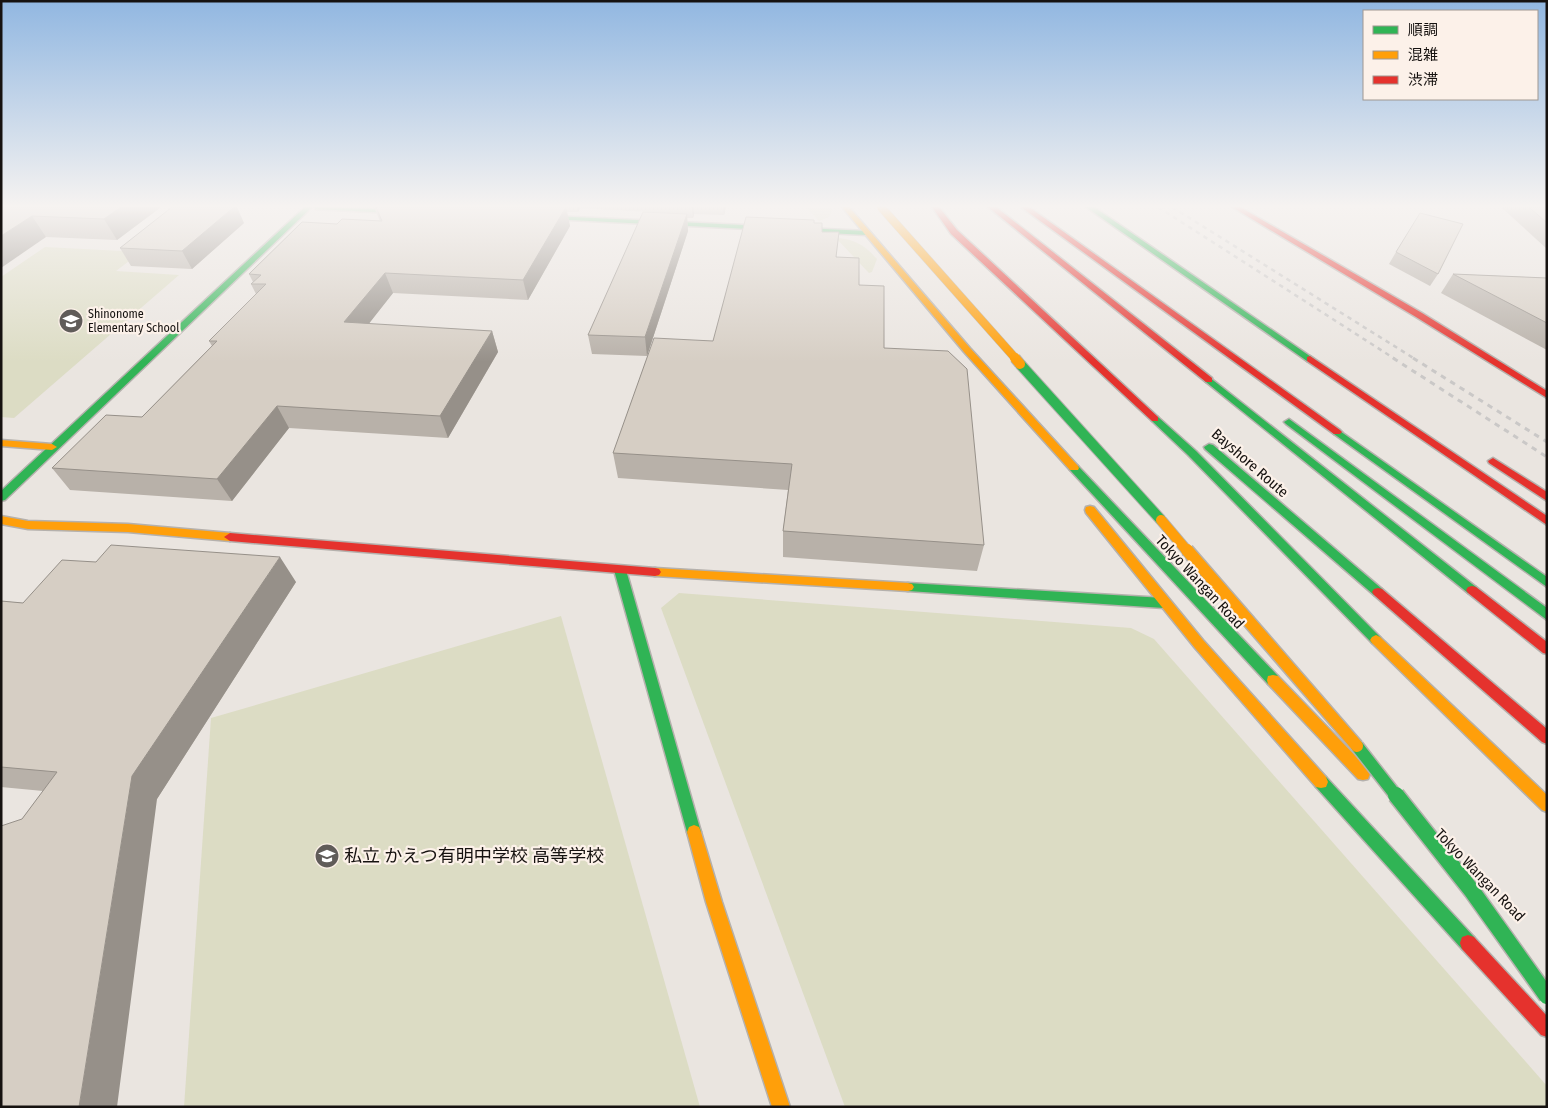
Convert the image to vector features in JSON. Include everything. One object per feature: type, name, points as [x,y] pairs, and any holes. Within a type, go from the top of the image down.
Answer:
[{"type":"main road","points":[[1,497],[254,259]]},
{"type":"main road","name":"Tokyo Wangan Road","points":[[888,259],[967,350],[1138,538],[1519,937]]},
{"type":"main road","points":[[927,259],[1184,546],[1371,764],[1431,837],[1547,996]]},
{"type":"main road","points":[[983,259],[1192,453],[1390,655],[1547,806]]},
{"type":"main road","points":[[995,259],[1094,346]]},
{"type":"main road","points":[[1057,259],[1547,649]]},
{"type":"main road","points":[[1064,259],[1200,357]]},
{"type":"main road","points":[[1096,259],[1547,583]]},
{"type":"main road","points":[[1164,259],[1547,521]]},
{"type":"main road","points":[[1323,259],[1547,394]]},
{"type":"main road","points":[[1243,313],[1319,351]]},
{"type":"main road","points":[[967,350],[1056,466]]},
{"type":"main road","points":[[1279,415],[1547,615]]},
{"type":"main road","name":"Bayshore Route","points":[[1198,438],[1547,738]]},
{"type":"main road","points":[[1,443],[52,447]]},
{"type":"main road","points":[[1482,454],[1547,497]]},
{"type":"main road","points":[[1080,497],[1164,604],[1355,819],[1547,1029]]},
{"type":"main road","points":[[1,520],[28,525],[138,529],[620,570],[1164,604]]},
{"type":"main road","points":[[620,570],[714,902],[781,1107]]},
{"type":"green space","points":[[28,259],[132,259],[116,271],[179,275],[14,418],[1,417],[1,277]]},
{"type":"green space","points":[[856,259],[877,259],[872,272],[869,273]]},
{"type":"green space","points":[[679,593],[1131,628],[1154,639],[1547,1086],[1547,1107],[845,1107],[661,608]]},
{"type":"green space","points":[[561,616],[700,1107],[184,1107],[211,718]]},
{"type":"building","points":[[265,259],[536,259],[523,280],[385,273],[344,322],[492,331],[440,416],[277,406],[217,479],[52,468],[106,415],[142,417],[217,341],[209,341],[266,284],[251,284],[261,275],[249,274]]},
{"type":"building","points":[[622,259],[672,259],[645,337],[588,335]]},
{"type":"building","points":[[735,259],[859,259],[859,285],[884,286],[884,348],[948,351],[967,369],[984,545],[783,531],[792,464],[613,453],[654,338],[713,341]]},
{"type":"building","points":[[1409,259],[1446,259],[1438,274]]},
{"type":"building","points":[[1453,274],[1547,278],[1547,323]]},
{"type":"building","points":[[111,545],[280,557],[132,776],[79,1107],[1,1107],[1,826],[22,819],[57,772],[1,767],[1,601],[23,603],[62,560],[96,562]]},
{"type":"railway","points":[[1239,259],[1395,359]]},
{"type":"railway","points":[[1255,259],[1415,359]]},
{"type":"railway","points":[[1393,358],[1547,457]]},
{"type":"railway","points":[[1413,358],[1547,442]]},
{"type":"traffic: fast","points":[[1,497],[254,259]]},
{"type":"traffic: fast","points":[[1164,259],[1310,359]]},
{"type":"traffic: fast","points":[[1020,364],[1161,520]]},
{"type":"traffic: fast","points":[[1209,380],[1472,590]]},
{"type":"traffic: fast","points":[[1155,419],[1192,453],[1376,640]]},
{"type":"traffic: fast","points":[[1289,422],[1547,615]]},
{"type":"traffic: fast","points":[[1337,432],[1547,583]]},
{"type":"traffic: fast","points":[[1209,447],[1378,592]]},
{"type":"traffic: fast","points":[[1074,468],[1273,680]]},
{"type":"traffic: fast","points":[[620,570],[694,832]]},
{"type":"traffic: fast","points":[[908,587],[1164,603]]},
{"type":"traffic: fast","points":[[1357,746],[1472,891],[1547,996]]},
{"type":"traffic: fast","points":[[1321,782],[1468,943]]},
{"type":"traffic: slow","points":[[889,259],[967,350],[1074,468]]},
{"type":"traffic: slow","points":[[927,259],[1020,364]]},
{"type":"traffic: slow","points":[[1,443],[52,447]]},
{"type":"traffic: slow","points":[[1090,510],[1199,644],[1321,782]]},
{"type":"traffic: slow","points":[[1,520],[28,525],[128,528],[230,537]]},
{"type":"traffic: slow","points":[[1161,520],[1357,746]]},
{"type":"traffic: slow","points":[[655,572],[908,587]]},
{"type":"traffic: slow","points":[[1376,640],[1547,805]]},
{"type":"traffic: slow","points":[[1273,680],[1363,774]]},
{"type":"traffic: slow","points":[[694,832],[714,902],[781,1107]]},
{"type":"traffic: jam","points":[[983,259],[1155,419]]},
{"type":"traffic: jam","points":[[1056,259],[1209,380]]},
{"type":"traffic: jam","points":[[1096,259],[1337,432]]},
{"type":"traffic: jam","points":[[1323,259],[1419,315],[1547,395]]},
{"type":"traffic: jam","points":[[1310,359],[1547,521]]},
{"type":"traffic: jam","points":[[1493,461],[1547,497]]},
{"type":"traffic: jam","points":[[230,537],[655,572]]},
{"type":"traffic: jam","points":[[1472,590],[1547,649]]},
{"type":"traffic: jam","points":[[1378,592],[1547,738]]},
{"type":"traffic: jam","points":[[1468,943],[1547,1029]]},
{"type":"place","name":"Shinonome Elementary School","points":[[71,321]]},
{"type":"place","name":"私立 かえつ有明中学校 高等学校","points":[[327,856]]}]
